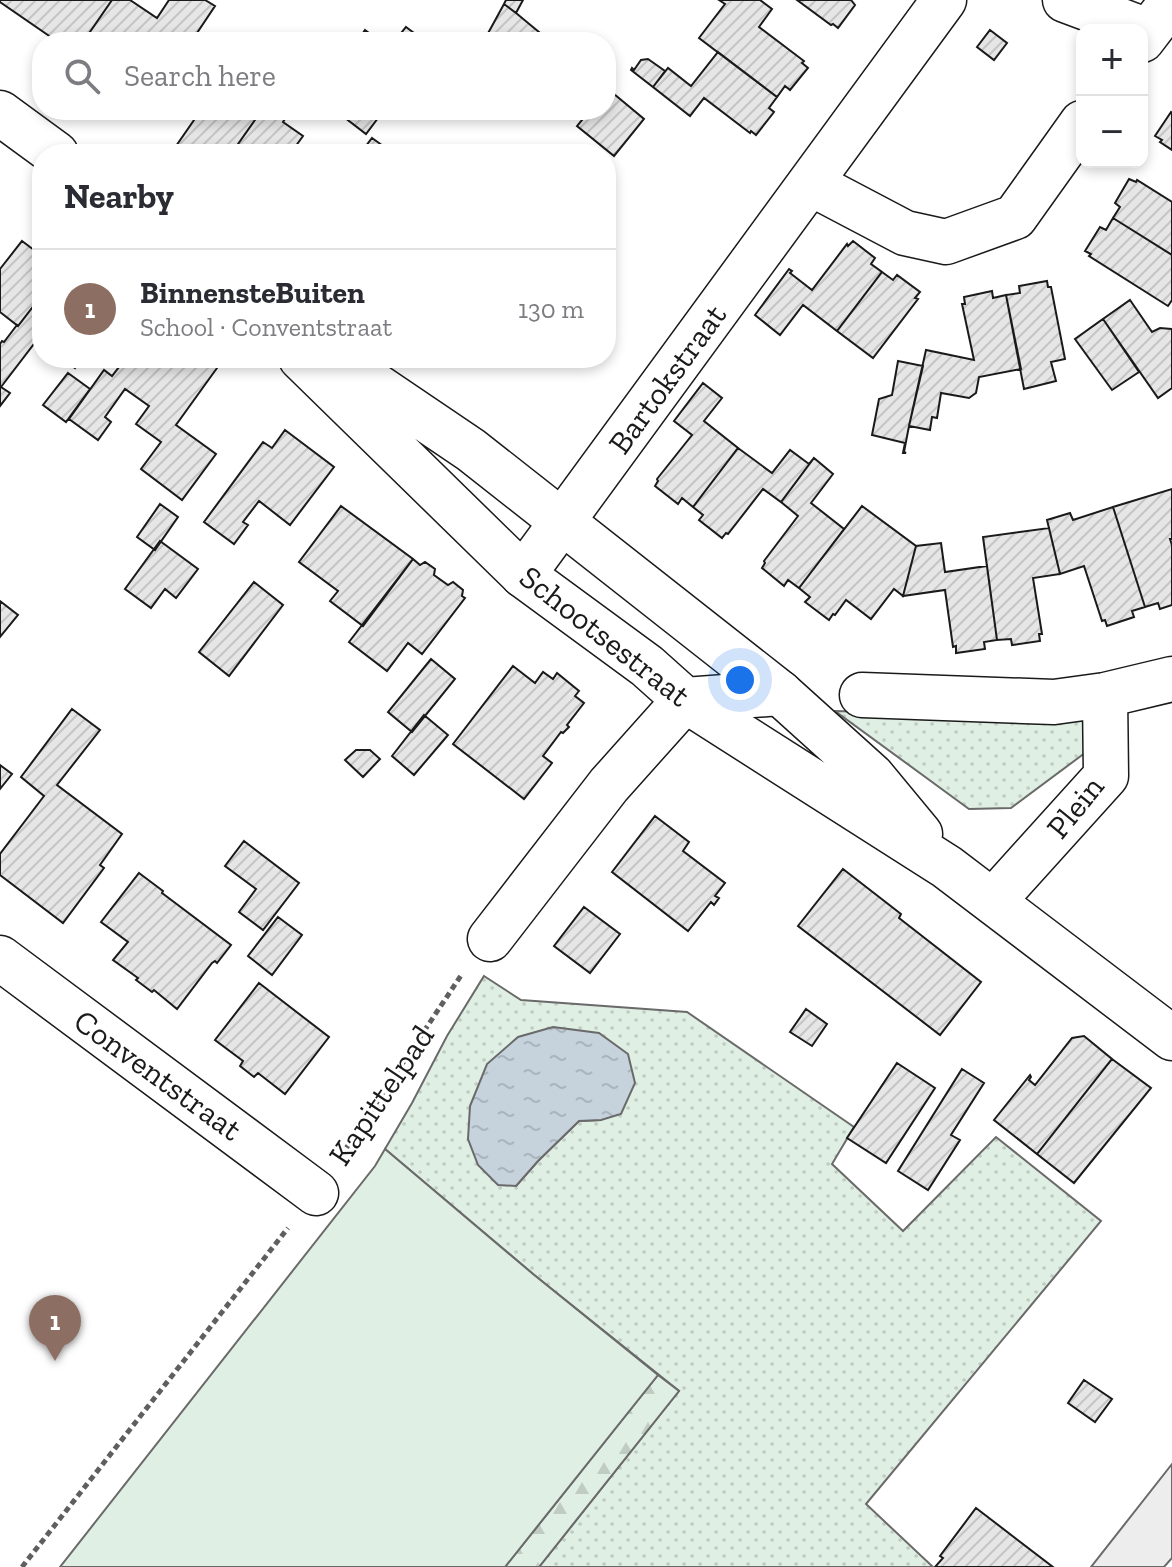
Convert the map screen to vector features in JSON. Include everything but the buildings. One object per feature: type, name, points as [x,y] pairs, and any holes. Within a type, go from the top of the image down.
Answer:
[{"type":"street","name":"Bartokstraat","points":[[523,575],[944,0]]},
{"type":"street","points":[[1065,0],[1154,24]]},
{"type":"street","points":[[0,113],[42,144]]},
{"type":"street","points":[[810,183],[905,233],[946,242],[1015,217],[1076,131]]},
{"type":"street","name":"Schootsestraat","points":[[311,368],[523,575],[647,666],[685,700],[994,900],[1172,1038]]},
{"type":"street","name":"Schootsestraat","points":[[350,368],[471,450],[780,693],[872,776],[947,867]]},
{"type":"street","points":[[862,695],[1054,702],[1105,695],[1172,679]]},
{"type":"street","points":[[490,939],[609,785],[685,700],[780,693]]},
{"type":"street","name":"Plein","points":[[994,900],[1106,776],[1105,695]]},
{"type":"street","name":"Conventstraat","points":[[0,958],[316,1193]]},
{"type":"path","name":"Kapittelpad","points":[[22,1567],[316,1193],[462,975],[490,939]]},
{"type":"green space","points":[[835,711],[1084,720],[1105,738],[1011,808],[969,809]]},
{"type":"green space","points":[[484,976],[521,1000],[687,1012],[854,1127],[832,1164],[903,1231],[996,1137],[1101,1221],[866,1504],[933,1567],[539,1567],[679,1391],[533,1274],[385,1149]],"holes":[[[628,1054],[601,1120],[579,1121],[516,1186]]]},
{"type":"green space","points":[[385,1149],[658,1375],[505,1567],[60,1567],[375,1166]]},
{"type":"green space","points":[[658,1375],[679,1391],[539,1567],[505,1567]]},
{"type":"shaded area","points":[[1172,1464],[1172,1558],[1164,1567],[1091,1567]]},
{"type":"water","points":[[553,1027],[599,1033],[628,1054],[635,1083],[621,1114],[601,1120],[579,1121],[516,1186],[498,1185],[478,1165],[468,1139],[470,1106],[487,1064],[518,1037]]},
{"type":"place","name":"BinnensteBuiten","points":[[55,1361]]}]
